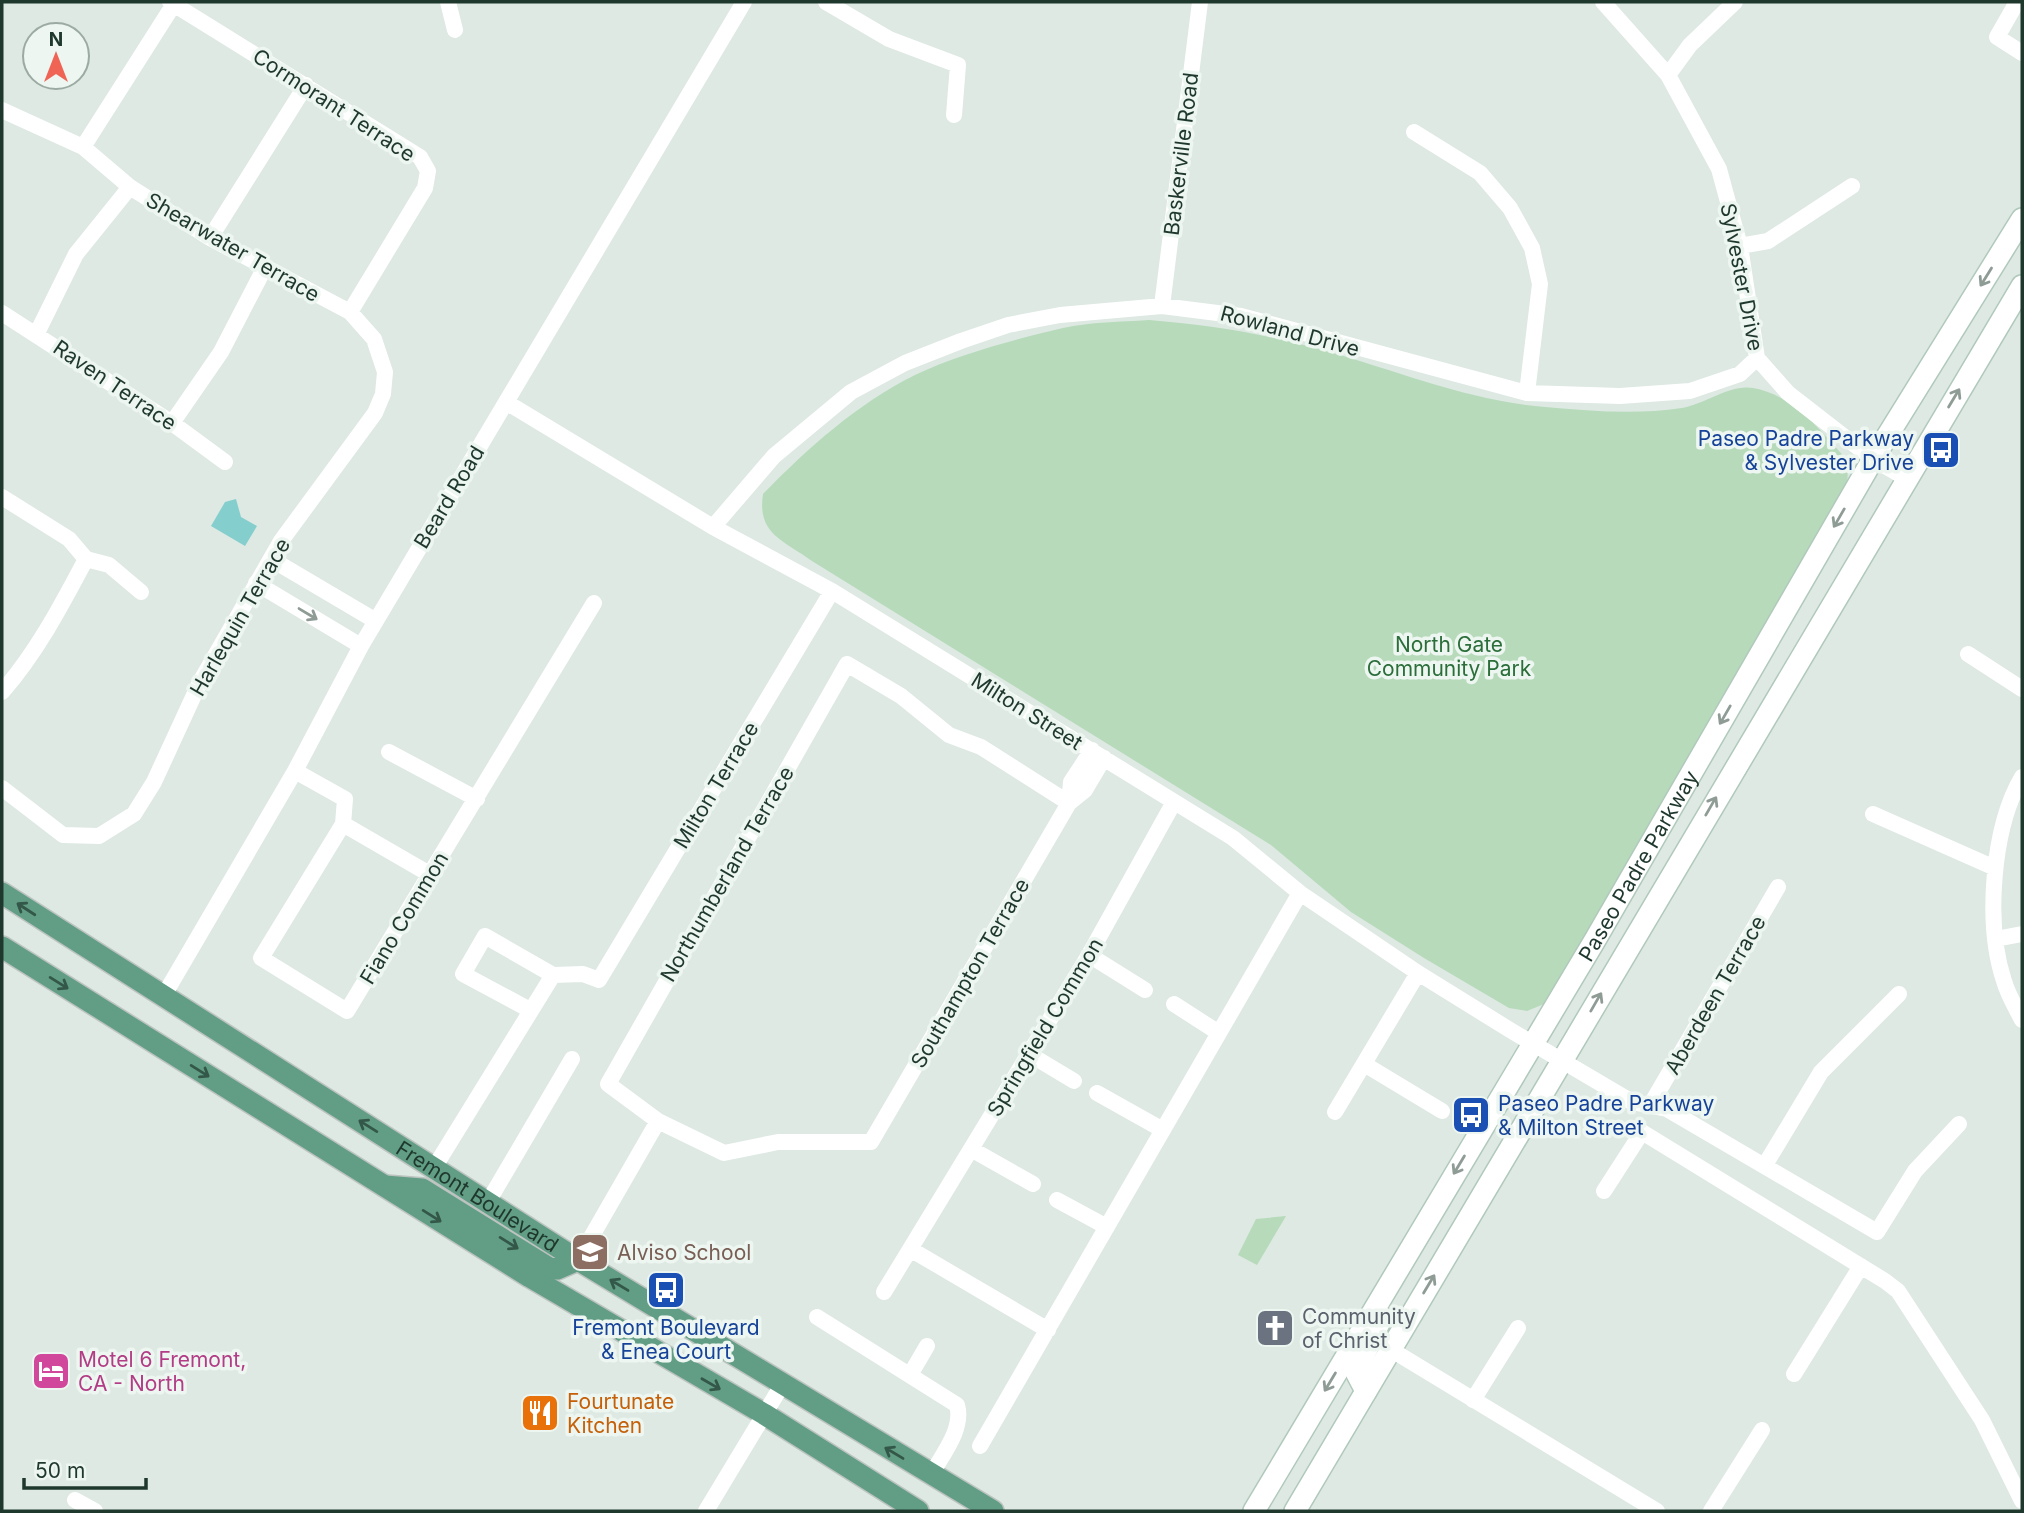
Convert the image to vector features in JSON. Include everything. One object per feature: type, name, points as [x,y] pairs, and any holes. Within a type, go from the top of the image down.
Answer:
[{"type":"main road","name":"Paseo Padre Parkway","points":[[1254,1511],[1532,1044],[1873,459],[2022,219]]},
{"type":"main road","name":"Paseo Padre Parkway","points":[[1295,1511],[2022,286]]},
{"type":"main road","name":"Fremont Boulevard","points":[[2,893],[578,1260],[993,1511]]},
{"type":"main road","name":"Fremont Boulevard","points":[[2,947],[530,1277],[764,1415],[918,1511]]},
{"type":"main road","points":[[383,1186],[422,1189],[549,1268],[557,1269],[578,1260]]},
{"type":"main road","points":[[1366,1391],[1356,1372],[1385,1311],[1399,1265]]},
{"type":"street","points":[[448,2],[455,30]]},
{"type":"street","name":"Beard Road","points":[[163,997],[295,771],[360,646],[744,2]]},
{"type":"street","points":[[826,2],[889,39],[958,65],[954,115]]},
{"type":"street","name":"Baskerville Road","points":[[1162,306],[1200,2]]},
{"type":"street","name":"Sylvester Drive","points":[[1603,2],[1668,75],[1719,169],[1740,246],[1757,358],[1788,393],[1873,459],[1906,478]]},
{"type":"street","points":[[1668,75],[1690,45],[1735,2]]},
{"type":"street","points":[[2017,2],[1997,37],[2022,53]]},
{"type":"street","points":[[83,147],[172,3]]},
{"type":"street","name":"Cormorant Terrace","points":[[172,3],[420,157],[428,171],[425,188],[350,312]]},
{"type":"street","points":[[210,238],[306,85]]},
{"type":"street","name":"Shearwater Terrace","points":[[2,110],[83,147],[130,187],[210,238],[264,269],[350,312],[374,339],[385,372],[383,394]]},
{"type":"street","points":[[1414,132],[1480,173],[1510,208],[1532,248],[1539,284],[1527,393]]},
{"type":"street","points":[[1740,246],[1768,241],[1852,186]]},
{"type":"street","points":[[37,333],[75,254],[130,187]]},
{"type":"street","points":[[172,423],[221,352],[264,269]]},
{"type":"street","name":"Rowland Drive","points":[[713,527],[774,456],[851,392],[905,363],[1008,325],[1060,315],[1162,306],[1241,316],[1527,393],[1620,396],[1690,391],[1740,374],[1757,358]]},
{"type":"street","name":"Raven Terrace","points":[[2,313],[37,333],[172,423],[225,462]]},
{"type":"street","name":"Harlequin Terrace","points":[[2,788],[63,835],[99,836],[134,814],[154,782],[200,682],[256,583],[375,413],[383,394]]},
{"type":"street","name":"Milton Street","points":[[506,402],[713,527],[832,590],[1233,838],[1300,893],[1419,974],[1532,1044],[1632,1102],[1667,1109],[1877,1232],[1915,1171],[1959,1124]]},
{"type":"street","points":[[2,496],[69,539],[86,559],[109,565],[141,592]]},
{"type":"street","points":[[2,692],[23,668],[52,625],[86,559]]},
{"type":"street","points":[[271,559],[376,621]]},
{"type":"street","points":[[256,583],[360,646]]},
{"type":"street","name":"Milton Terrace","points":[[553,975],[583,974],[599,980],[832,590]]},
{"type":"street","name":"Fiano Common","points":[[343,824],[261,958],[347,1011],[594,603]]},
{"type":"street","points":[[1968,654],[2022,689]]},
{"type":"street","name":"Northumberland Terrace","points":[[658,1121],[608,1084],[847,664],[901,696],[949,735],[981,747],[1069,803]]},
{"type":"street","points":[[389,752],[477,799]]},
{"type":"street","name":"Southampton Terrace","points":[[658,1121],[724,1153],[778,1142],[871,1142],[1069,803],[1071,782],[1098,754]]},
{"type":"street","points":[[295,771],[345,799],[343,824],[431,875]]},
{"type":"street","points":[[2022,777],[2009,799],[1995,868],[1996,939],[2004,981],[2022,1020]]},
{"type":"street","name":"Springfield Common","points":[[884,1292],[1089,955],[1174,802]]},
{"type":"street","points":[[1873,814],[1995,868]]},
{"type":"street","name":"Aberdeen Terrace","points":[[1651,1104],[1778,887]]},
{"type":"street","points":[[980,1446],[1300,893]]},
{"type":"street","points":[[1996,939],[2022,934]]},
{"type":"street","points":[[434,1168],[553,975],[485,936],[463,974],[530,1010]]},
{"type":"street","points":[[1089,955],[1145,990]]},
{"type":"street","points":[[1335,1112],[1419,974]]},
{"type":"street","points":[[1765,1165],[1821,1072],[1899,995]]},
{"type":"street","points":[[1174,1004],[1219,1033]]},
{"type":"street","points":[[1029,1054],[1074,1081]]},
{"type":"street","points":[[488,1202],[572,1059]]},
{"type":"street","points":[[1364,1064],[1442,1111]]},
{"type":"street","points":[[1097,1093],[1163,1130]]},
{"type":"street","points":[[578,1260],[658,1121]]},
{"type":"street","points":[[1604,1191],[1642,1132],[1898,1291],[1982,1420],[2022,1501]]},
{"type":"street","points":[[971,1149],[1032,1184]]},
{"type":"street","points":[[1057,1200],[1107,1227]]},
{"type":"street","points":[[910,1249],[1048,1330]]},
{"type":"street","points":[[1794,1374],[1861,1266]]},
{"type":"street","points":[[817,1317],[950,1397],[959,1412],[954,1433],[931,1475]]},
{"type":"street","points":[[1473,1400],[1518,1328]]},
{"type":"street","points":[[911,1375],[927,1346]]},
{"type":"street","points":[[1390,1349],[1657,1511]]},
{"type":"street","points":[[706,1511],[782,1384]]},
{"type":"street","points":[[1712,1511],[1762,1430]]},
{"type":"street","points":[[75,1500],[95,1511]]},
{"type":"green space","name":"North Gate Community Park","points":[[1149,320],[1282,340],[1461,392],[1517,404],[1614,412],[1665,410],[1691,406],[1735,389],[1753,388],[1781,398],[1806,416],[1848,461],[1847,497],[1544,1004],[1527,1011],[1509,1008],[1424,958],[1351,912],[1271,845],[812,561],[774,535],[768,527],[762,508],[763,494],[853,413],[915,375],[950,360],[1063,328]]},
{"type":"green space","points":[[1286,1216],[1257,1265],[1238,1255],[1256,1219]]},
{"type":"water","points":[[236,499],[241,517],[257,526],[245,546],[211,526],[225,502]]},
{"type":"place","name":"Paseo Padre Parkway & Sylvester Drive","points":[[1941,450]]},
{"type":"place","name":"Paseo Padre Parkway & Milton Street","points":[[1471,1115]]},
{"type":"place","name":"Alviso School","points":[[590,1252]]},
{"type":"place","name":"Fremont Boulevard & Enea Court","points":[[666,1290]]},
{"type":"place","name":"Community of Christ","points":[[1275,1328]]},
{"type":"place","name":"Motel 6 Fremont, CA - North","points":[[51,1371]]},
{"type":"place","name":"Fourtunate Kitchen","points":[[540,1413]]}]
